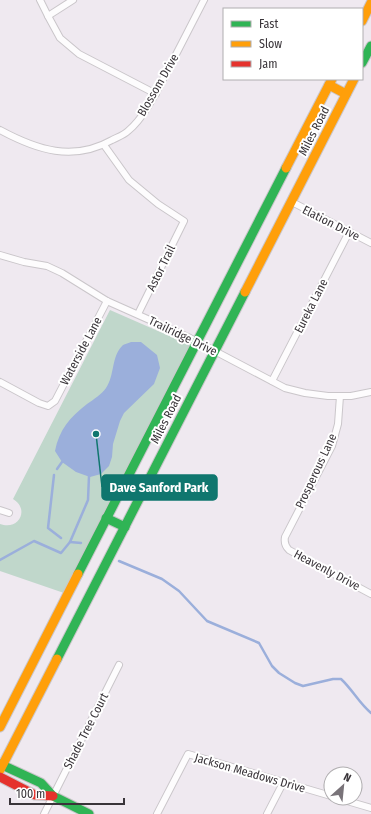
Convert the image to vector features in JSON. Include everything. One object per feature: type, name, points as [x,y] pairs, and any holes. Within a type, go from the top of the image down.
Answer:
[{"type":"main road","points":[[363,19],[371,3]]},
{"type":"main road","points":[[363,61],[371,46]]},
{"type":"main road","name":"Miles Road","points":[[1,766],[353,80]]},
{"type":"main road","points":[[331,82],[346,94]]},
{"type":"main road","name":"Miles Road","points":[[0,728],[106,518],[331,82]]},
{"type":"main road","points":[[106,518],[125,527]]},
{"type":"main road","points":[[1,766],[41,783],[53,796],[89,814]]},
{"type":"main road","points":[[0,777],[35,795],[53,796]]},
{"type":"street","points":[[40,0],[60,38],[79,54],[156,94]]},
{"type":"street","points":[[48,16],[73,0]]},
{"type":"street","name":"Blossom Drive","points":[[0,130],[22,142],[44,149],[64,152],[83,151],[104,145],[127,132],[137,122],[156,94],[204,0]]},
{"type":"street","name":"Astor Trail","points":[[104,145],[129,180],[158,204],[184,221],[138,314]]},
{"type":"street","name":"Elation Drive","points":[[292,202],[371,243]]},
{"type":"street","name":"Eureka Lane","points":[[272,381],[349,232]]},
{"type":"street","name":"Trailridge Drive","points":[[0,255],[24,262],[47,266],[62,273],[107,301],[198,342],[285,388],[305,393],[328,396],[351,396],[371,392]]},
{"type":"street","name":"Waterside Lane","points":[[0,382],[48,406],[55,401],[107,301]]},
{"type":"street","name":"Prosperous Lane","points":[[285,544],[285,537],[332,446],[338,424],[340,396]]},
{"type":"street","points":[[0,510],[9,513]]},
{"type":"street","name":"Heavenly Drive","points":[[285,544],[289,550],[371,594]]},
{"type":"street","name":"Shade Tree Court","points":[[44,814],[119,665]]},
{"type":"street","name":"Jackson Meadows Drive","points":[[157,814],[188,754],[323,794]]},
{"type":"street","points":[[267,814],[283,783]]},
{"type":"green space","points":[[110,310],[190,345],[64,593],[0,571],[0,524],[12,524],[17,522],[20,518],[21,508],[13,499]]},
{"type":"water","points":[[131,342],[141,342],[157,355],[160,368],[154,384],[124,413],[113,444],[112,457],[109,466],[101,474],[90,477],[76,472],[62,462],[55,451],[59,437],[70,419],[100,395],[106,388],[111,377],[119,349],[123,345]]},
{"type":"waterway","points":[[57,469],[62,462]]},
{"type":"waterway","points":[[54,475],[48,528],[61,538]]},
{"type":"waterway","points":[[81,543],[70,542],[88,500],[89,476]]},
{"type":"waterway","points":[[0,560],[34,541],[61,553],[70,542]]},
{"type":"waterway","points":[[119,561],[162,579],[179,591],[207,621],[259,643],[272,666],[279,673],[295,683],[303,686],[333,679],[341,679],[371,713]]},
{"type":"traffic: fast","points":[[363,61],[371,46]]},
{"type":"traffic: fast","points":[[78,574],[286,168]]},
{"type":"traffic: fast","points":[[57,659],[245,292]]},
{"type":"traffic: fast","points":[[106,518],[125,527]]},
{"type":"traffic: fast","points":[[0,764],[41,783],[53,796],[89,814]]},
{"type":"traffic: slow","points":[[363,19],[371,3]]},
{"type":"traffic: slow","points":[[286,168],[331,80]]},
{"type":"traffic: slow","points":[[245,292],[353,80]]},
{"type":"traffic: slow","points":[[329,85],[346,94]]},
{"type":"traffic: slow","points":[[0,727],[78,574]]},
{"type":"traffic: slow","points":[[0,770],[57,659]]},
{"type":"traffic: jam","points":[[0,777],[35,795],[53,796]]},
{"type":"place","name":"Dave Sanford Park","points":[[96,434]]}]
